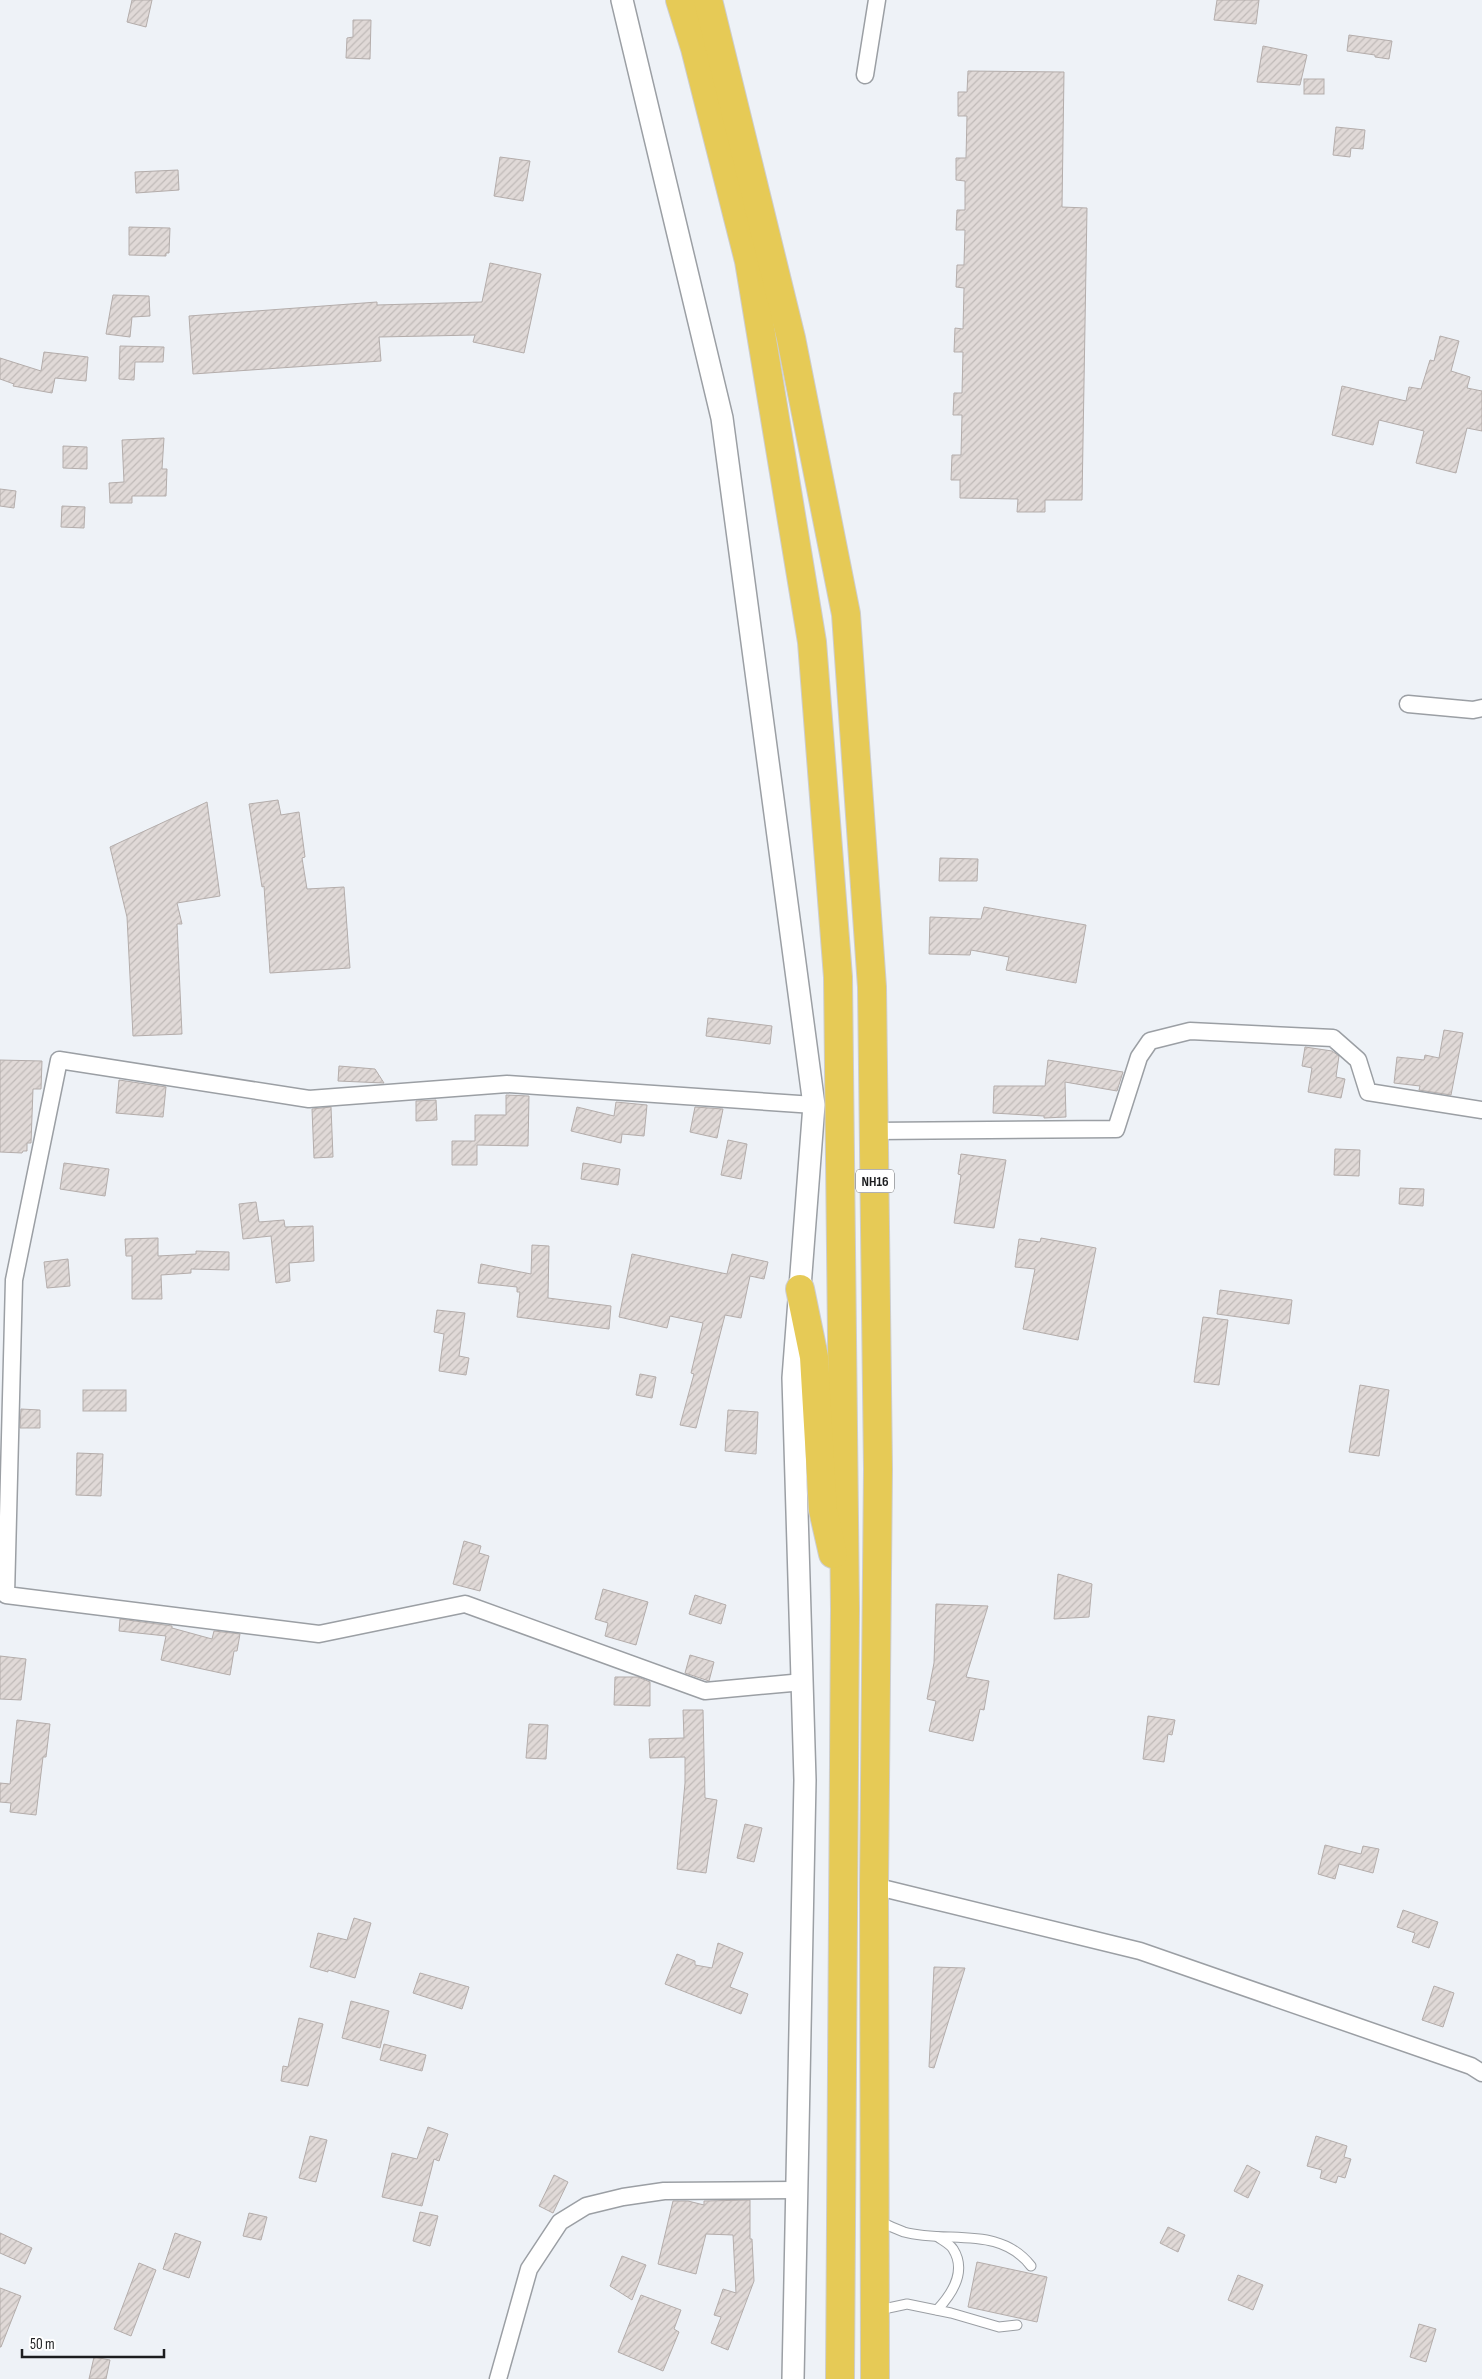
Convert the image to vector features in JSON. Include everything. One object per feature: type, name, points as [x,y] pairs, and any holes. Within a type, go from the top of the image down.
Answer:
[{"type":"highway","name":"NH16","points":[[680,0],[695,48],[749,261],[812,642],[838,977],[845,1609],[840,2379]]},
{"type":"highway","name":"NH16","points":[[708,0],[791,338],[846,614],[872,987],[878,1469],[874,1886],[874,2379]]},
{"type":"highway","points":[[800,1289],[814,1357],[823,1510],[845,1609]]},
{"type":"street","points":[[622,0],[722,418],[814,1105],[793,1378],[805,1780],[792,2379]]},
{"type":"street","points":[[865,75],[877,0]]},
{"type":"street","points":[[1408,704],[1473,710],[1482,708]]},
{"type":"street","points":[[874,1131],[1116,1128],[1140,1057],[1150,1041],[1190,1031],[1333,1038],[1358,1060],[1368,1092],[1482,1110]]},
{"type":"street","points":[[803,1682],[705,1691],[465,1604],[319,1634],[3,1596],[14,1280],[59,1060],[309,1099],[507,1084],[814,1105]]},
{"type":"street","points":[[874,1886],[1140,1951],[1471,2066],[1482,2074]]},
{"type":"street","points":[[498,2379],[529,2269],[560,2222],[586,2206],[623,2197],[664,2191],[796,2190]]},
{"type":"lane","points":[[874,2219],[904,2232],[995,2240],[1022,2255],[1031,2266]]},
{"type":"lane","points":[[937,2310],[955,2287],[959,2268],[953,2249],[938,2236]]},
{"type":"lane","points":[[874,2312],[907,2304],[999,2327],[1017,2324]]},
{"type":"building","points":[[132,0],[152,0],[146,27],[127,22]]},
{"type":"building","points":[[1217,0],[1259,0],[1256,24],[1214,20]]},
{"type":"building","points":[[353,20],[371,20],[370,59],[346,58],[347,38],[353,37]]},
{"type":"building","points":[[1349,35],[1392,41],[1389,59],[1347,51]]},
{"type":"building","points":[[1263,46],[1307,55],[1300,85],[1257,82]]},
{"type":"building","points":[[968,71],[1064,72],[1062,207],[1087,208],[1082,500],[1045,500],[1045,512],[1017,512],[1018,499],[960,498],[960,480],[951,480],[952,455],[961,455],[962,415],[953,415],[954,393],[962,393],[963,352],[954,352],[955,328],[963,329],[964,288],[956,287],[957,265],[964,265],[965,230],[956,230],[957,210],[965,210],[965,181],[956,180],[956,158],[966,158],[967,116],[958,116],[958,92],[967,92]]},
{"type":"building","points":[[1304,79],[1324,79],[1324,94],[1304,94]]},
{"type":"building","points":[[1336,127],[1365,130],[1363,149],[1351,148],[1350,157],[1333,155]]},
{"type":"building","points":[[500,157],[530,161],[523,201],[494,196]]},
{"type":"building","points":[[178,170],[179,190],[136,193],[135,172]]},
{"type":"building","points":[[129,227],[170,228],[169,253],[166,253],[166,256],[129,255]]},
{"type":"building","points":[[490,263],[541,274],[524,353],[473,342],[475,335],[379,337],[381,361],[193,374],[189,316],[377,302],[377,305],[482,302]]},
{"type":"building","points":[[113,295],[149,296],[150,316],[132,317],[130,337],[106,334]]},
{"type":"building","points":[[1440,336],[1459,341],[1451,371],[1470,377],[1467,388],[1482,391],[1482,431],[1467,428],[1456,473],[1416,463],[1424,431],[1379,420],[1373,445],[1332,435],[1342,386],[1406,401],[1409,387],[1421,389],[1430,360],[1434,361]]},
{"type":"building","points":[[120,346],[164,347],[163,362],[135,362],[134,380],[119,379]]},
{"type":"building","points":[[44,352],[88,357],[86,381],[55,378],[52,393],[13,386],[14,384],[0,379],[0,358],[41,371]]},
{"type":"building","points":[[164,438],[162,469],[167,469],[166,496],[132,496],[132,503],[110,503],[109,483],[124,482],[122,440]]},
{"type":"building","points":[[63,446],[87,447],[87,469],[63,468]]},
{"type":"building","points":[[0,489],[16,491],[14,508],[0,506]]},
{"type":"building","points":[[62,506],[85,507],[84,528],[61,527]]},
{"type":"building","points":[[278,800],[281,815],[299,812],[305,857],[302,858],[307,889],[344,887],[350,968],[270,973],[264,886],[262,887],[249,804]]},
{"type":"building","points":[[207,802],[220,896],[177,903],[182,924],[177,924],[182,1034],[133,1036],[127,917],[110,847]]},
{"type":"building","points":[[940,858],[978,859],[977,881],[939,881]]},
{"type":"building","points":[[984,907],[1086,925],[1076,983],[1006,970],[1009,957],[971,950],[970,955],[929,954],[930,917],[981,919]]},
{"type":"building","points":[[708,1018],[772,1026],[770,1044],[706,1036]]},
{"type":"building","points":[[1444,1030],[1463,1033],[1451,1095],[1419,1090],[1420,1086],[1394,1083],[1397,1057],[1424,1060],[1425,1055],[1439,1058]]},
{"type":"building","points":[[1305,1047],[1332,1051],[1339,1056],[1336,1077],[1345,1079],[1341,1098],[1308,1092],[1312,1068],[1302,1066]]},
{"type":"building","points":[[0,1060],[42,1061],[41,1089],[33,1089],[31,1143],[27,1143],[27,1151],[22,1153],[0,1152]]},
{"type":"building","points":[[1048,1060],[1123,1072],[1117,1091],[1065,1082],[1066,1117],[1044,1118],[1044,1116],[993,1113],[994,1086],[1045,1086]]},
{"type":"building","points":[[339,1066],[375,1069],[384,1083],[338,1081]]},
{"type":"building","points":[[119,1080],[166,1087],[163,1117],[116,1113]]},
{"type":"building","points":[[506,1095],[529,1096],[528,1146],[477,1145],[477,1165],[452,1165],[452,1141],[475,1141],[475,1115],[506,1115]]},
{"type":"building","points":[[436,1100],[437,1120],[416,1121],[416,1101]]},
{"type":"building","points":[[616,1102],[647,1105],[644,1136],[622,1134],[621,1143],[571,1131],[577,1107],[614,1116]]},
{"type":"building","points":[[331,1107],[333,1157],[314,1158],[312,1109]]},
{"type":"building","points":[[695,1107],[723,1109],[717,1138],[690,1132]]},
{"type":"building","points":[[728,1140],[747,1144],[741,1179],[721,1175]]},
{"type":"building","points":[[1335,1149],[1360,1150],[1359,1176],[1334,1175]]},
{"type":"building","points":[[961,1154],[1006,1160],[994,1228],[954,1223],[961,1175],[958,1174]]},
{"type":"building","points":[[64,1163],[109,1169],[105,1196],[60,1189]]},
{"type":"building","points":[[583,1163],[620,1169],[618,1185],[581,1179]]},
{"type":"building","points":[[1400,1188],[1424,1189],[1423,1206],[1399,1204]]},
{"type":"building","points":[[256,1202],[259,1222],[284,1220],[285,1227],[313,1226],[314,1261],[289,1263],[290,1281],[276,1283],[271,1236],[243,1239],[239,1204]]},
{"type":"building","points":[[158,1238],[158,1256],[196,1254],[196,1251],[229,1252],[229,1270],[191,1269],[191,1273],[161,1275],[162,1299],[132,1299],[132,1256],[126,1256],[125,1239]]},
{"type":"building","points":[[1041,1238],[1096,1248],[1078,1340],[1023,1329],[1035,1269],[1015,1267],[1019,1239],[1040,1242]]},
{"type":"building","points":[[532,1245],[549,1246],[548,1298],[611,1306],[609,1329],[517,1317],[520,1292],[517,1292],[517,1287],[478,1283],[481,1264],[531,1274]]},
{"type":"building","points":[[632,1254],[727,1274],[732,1254],[768,1262],[764,1279],[750,1276],[741,1318],[725,1315],[696,1428],[680,1425],[694,1374],[691,1373],[703,1323],[670,1316],[667,1328],[619,1317]]},
{"type":"building","points":[[68,1259],[70,1286],[47,1288],[44,1262]]},
{"type":"building","points":[[1220,1290],[1292,1300],[1289,1324],[1217,1314]]},
{"type":"building","points":[[437,1310],[465,1313],[459,1356],[469,1358],[466,1375],[439,1371],[444,1334],[434,1332]]},
{"type":"building","points":[[1203,1317],[1228,1320],[1219,1385],[1194,1382]]},
{"type":"building","points":[[640,1374],[656,1377],[652,1398],[636,1395]]},
{"type":"building","points":[[1360,1385],[1389,1390],[1379,1456],[1349,1452]]},
{"type":"building","points":[[83,1390],[126,1390],[126,1411],[83,1411]]},
{"type":"building","points":[[21,1409],[40,1410],[40,1428],[20,1428]]},
{"type":"building","points":[[728,1410],[758,1412],[756,1454],[725,1451]]},
{"type":"building","points":[[77,1453],[103,1454],[101,1496],[76,1495]]},
{"type":"building","points":[[464,1541],[481,1546],[479,1553],[489,1556],[480,1591],[453,1584]]},
{"type":"building","points":[[1058,1574],[1092,1584],[1089,1617],[1054,1619]]},
{"type":"building","points":[[603,1589],[648,1602],[636,1645],[605,1636],[608,1623],[595,1619]]},
{"type":"building","points":[[695,1595],[726,1605],[721,1624],[689,1614]]},
{"type":"building","points":[[936,1604],[988,1606],[966,1677],[989,1681],[984,1710],[980,1709],[973,1741],[929,1731],[936,1701],[927,1699],[934,1663]]},
{"type":"building","points":[[120,1619],[172,1626],[172,1628],[212,1639],[214,1631],[240,1634],[237,1651],[234,1651],[230,1675],[161,1660],[166,1636],[119,1631]]},
{"type":"building","points":[[690,1655],[714,1662],[709,1681],[685,1673]]},
{"type":"building","points":[[0,1656],[26,1659],[21,1700],[0,1699]]},
{"type":"building","points":[[615,1677],[638,1677],[650,1682],[650,1706],[614,1705]]},
{"type":"building","points":[[683,1710],[703,1710],[705,1798],[717,1800],[706,1873],[677,1869],[685,1783],[685,1757],[650,1758],[649,1739],[684,1738]]},
{"type":"building","points":[[1148,1716],[1175,1720],[1172,1735],[1168,1734],[1164,1762],[1143,1759]]},
{"type":"building","points":[[17,1720],[50,1724],[46,1757],[43,1757],[36,1815],[10,1812],[11,1803],[0,1802],[0,1783],[10,1784]]},
{"type":"building","points":[[529,1724],[548,1725],[546,1759],[526,1758]]},
{"type":"building","points":[[745,1824],[762,1828],[754,1862],[737,1858]]},
{"type":"building","points":[[1325,1845],[1361,1854],[1363,1846],[1379,1849],[1373,1873],[1339,1864],[1335,1879],[1318,1874]]},
{"type":"building","points":[[1403,1910],[1438,1922],[1429,1948],[1412,1942],[1415,1933],[1397,1927]]},
{"type":"building","points":[[354,1918],[371,1923],[355,1978],[310,1967],[318,1933],[347,1940]]},
{"type":"building","points":[[718,1943],[743,1953],[730,1987],[748,1994],[741,2014],[665,1984],[677,1954],[695,1961],[695,1965],[712,1968]]},
{"type":"building","points":[[934,1967],[965,1968],[934,2068],[929,2067]]},
{"type":"building","points":[[420,1973],[469,1987],[462,2009],[413,1993]]},
{"type":"building","points":[[1434,1986],[1454,1993],[1443,2027],[1422,2020]]},
{"type":"building","points":[[351,2001],[389,2011],[380,2048],[342,2038]]},
{"type":"building","points":[[299,2018],[323,2024],[308,2086],[281,2081],[283,2066],[288,2067]]},
{"type":"building","points":[[384,2044],[426,2055],[422,2071],[380,2060]]},
{"type":"building","points":[[428,2127],[448,2134],[439,2161],[434,2159],[422,2206],[382,2197],[392,2153],[417,2159]]},
{"type":"building","points":[[310,2136],[327,2140],[316,2182],[299,2178]]},
{"type":"building","points":[[1316,2136],[1347,2146],[1344,2157],[1351,2159],[1345,2178],[1338,2176],[1336,2183],[1320,2178],[1322,2170],[1307,2166]]},
{"type":"building","points":[[1247,2165],[1260,2172],[1248,2198],[1234,2191]]},
{"type":"building","points":[[554,2175],[568,2182],[553,2213],[539,2206]]},
{"type":"building","points":[[750,2200],[750,2239],[752,2239],[754,2281],[728,2350],[711,2343],[721,2317],[714,2315],[723,2289],[736,2293],[733,2235],[706,2234],[696,2274],[658,2264],[673,2201],[688,2201],[704,2205],[704,2201]]},
{"type":"building","points":[[420,2212],[438,2216],[430,2246],[413,2241]]},
{"type":"building","points":[[249,2213],[267,2217],[261,2240],[243,2236]]},
{"type":"building","points":[[1168,2227],[1185,2235],[1178,2252],[1160,2243]]},
{"type":"building","points":[[0,2233],[32,2248],[25,2264],[0,2253]]},
{"type":"building","points":[[175,2233],[201,2242],[189,2278],[163,2269]]},
{"type":"building","points":[[622,2256],[646,2265],[632,2300],[610,2286]]},
{"type":"building","points":[[977,2262],[1047,2277],[1037,2322],[968,2307]]},
{"type":"building","points":[[139,2263],[156,2270],[131,2336],[114,2329]]},
{"type":"building","points":[[1238,2275],[1263,2285],[1253,2310],[1228,2300]]},
{"type":"building","points":[[0,2288],[21,2296],[1,2347],[0,2347]]},
{"type":"building","points":[[641,2295],[681,2310],[674,2329],[679,2332],[663,2371],[618,2352]]},
{"type":"building","points":[[1419,2324],[1436,2329],[1426,2362],[1410,2357]]},
{"type":"building","points":[[94,2357],[110,2360],[106,2379],[89,2379]]}]
